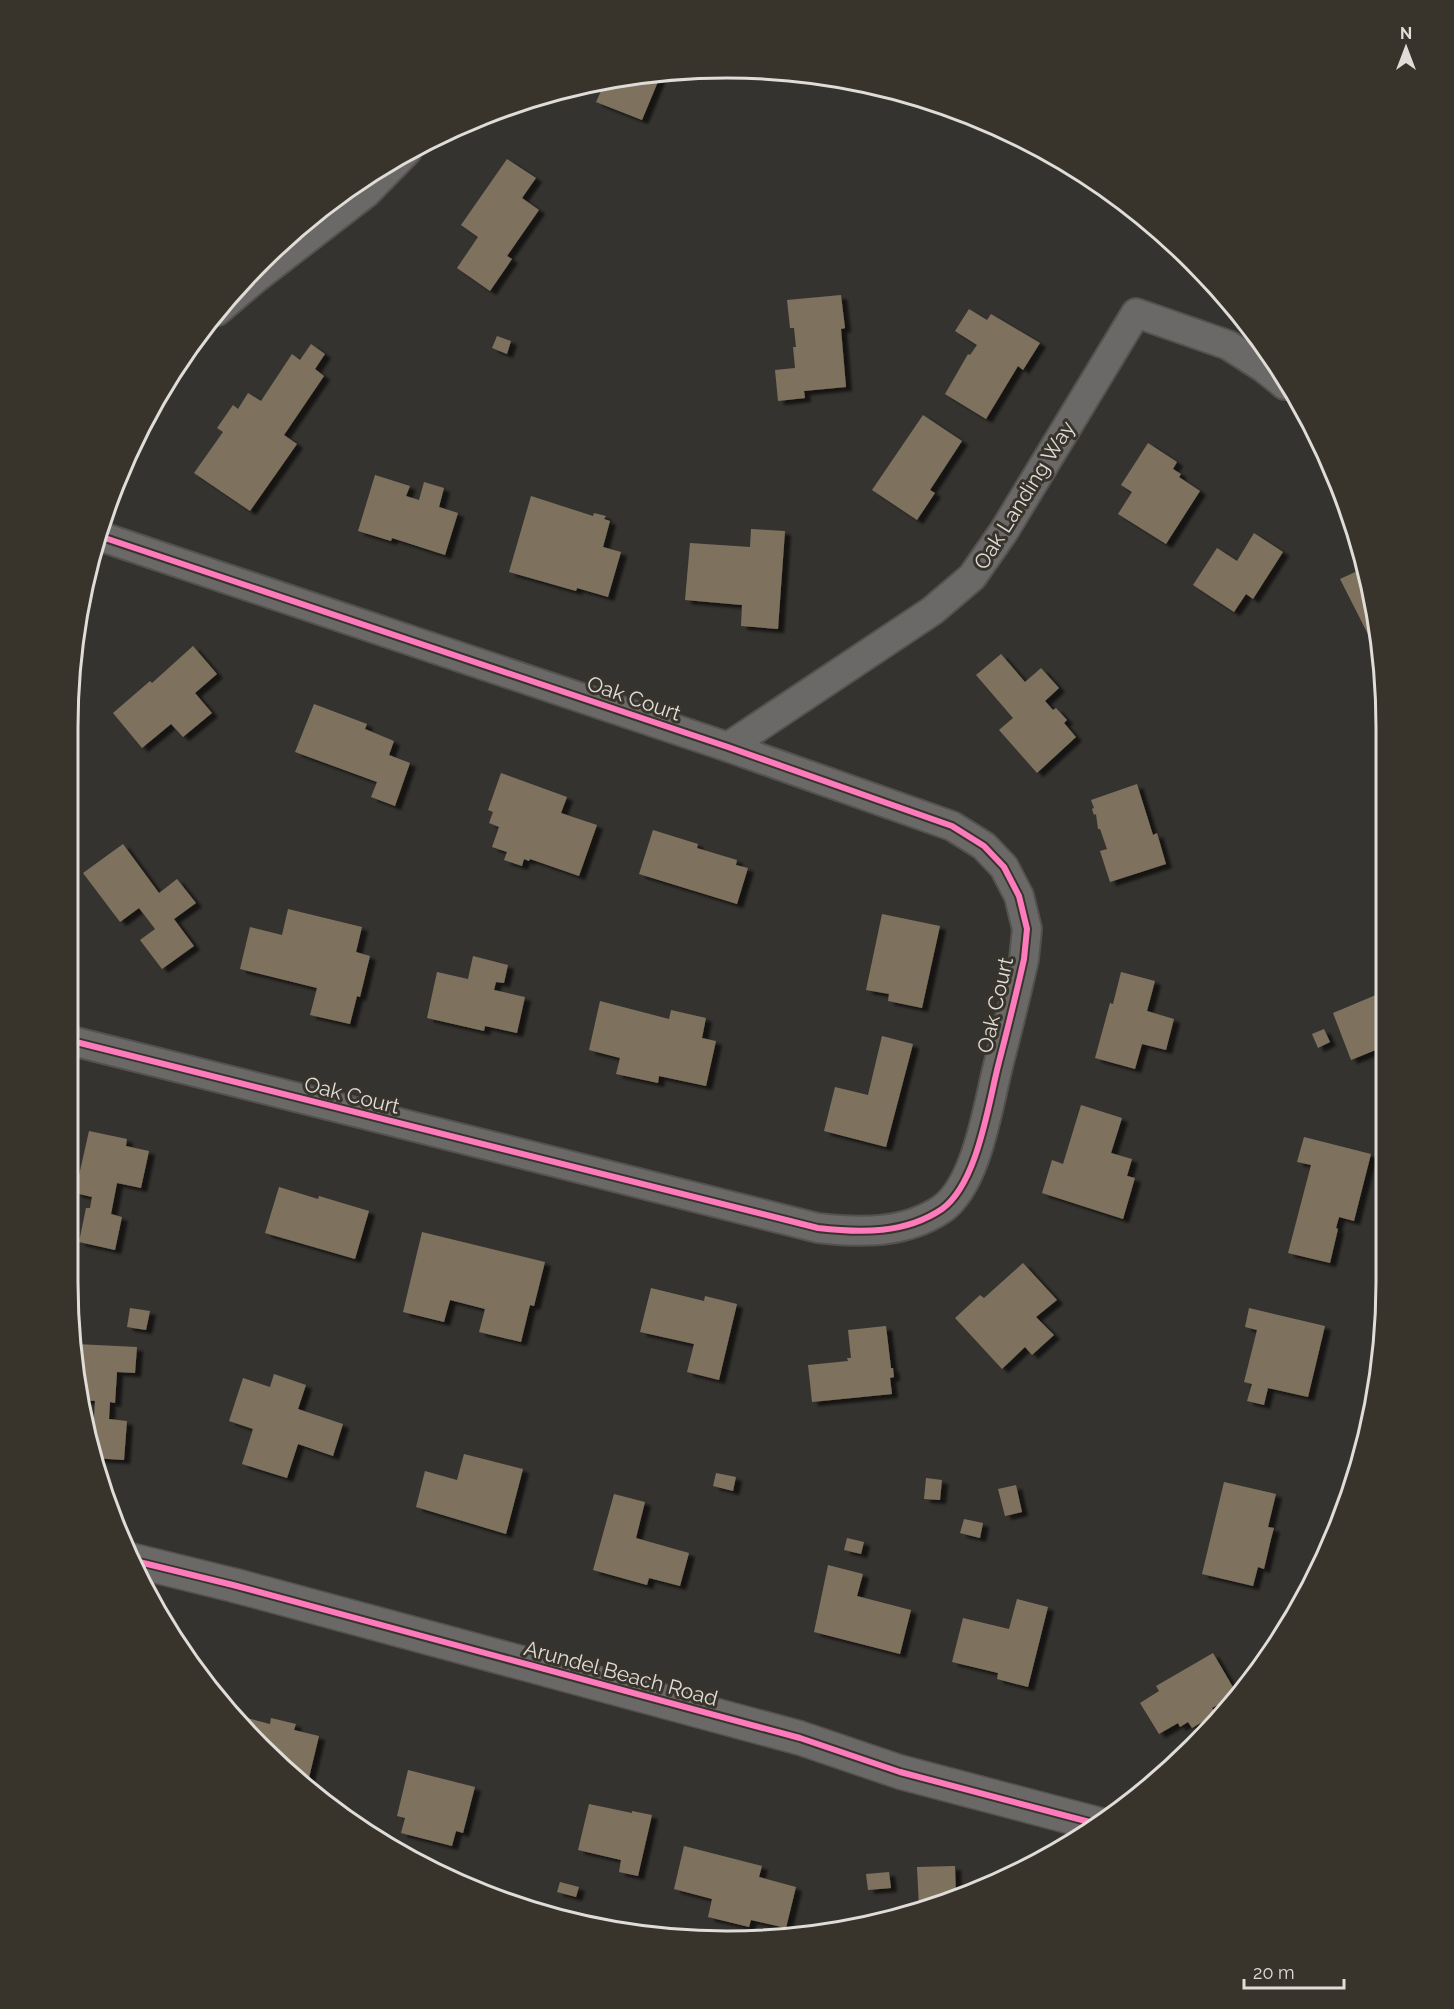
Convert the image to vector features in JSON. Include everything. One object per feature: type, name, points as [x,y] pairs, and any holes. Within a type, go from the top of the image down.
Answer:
[{"type":"street","points":[[266,271],[366,193],[381,178]]},
{"type":"street","name":"Oak Landing Way","points":[[728,747],[932,611],[972,577],[1004,531],[1136,312],[1228,345],[1272,375]]},
{"type":"street","name":"Oak Court","points":[[78,1043],[818,1228],[850,1232],[883,1231],[917,1222],[944,1208],[963,1184],[978,1150],[1024,959],[1027,929],[1019,896],[1004,867],[984,846],[952,825],[728,747],[106,538]]},
{"type":"street","name":"Arundel Beach Road","points":[[142,1563],[789,1735],[900,1772],[1088,1822]]},
{"type":"building","points":[[658,82],[642,120],[596,102],[601,90]]},
{"type":"building","points":[[507,159],[536,178],[522,198],[539,210],[507,256],[512,259],[490,291],[457,268],[478,237],[461,225]]},
{"type":"building","points":[[841,295],[845,328],[841,329],[846,387],[804,391],[805,398],[778,401],[775,370],[795,368],[794,328],[790,328],[787,300]]},
{"type":"building","points":[[969,309],[987,320],[991,314],[1040,343],[1023,370],[1018,366],[986,419],[945,394],[968,354],[970,355],[977,345],[955,331]]},
{"type":"building","points":[[497,336],[511,341],[507,354],[492,348]]},
{"type":"building","points":[[311,344],[325,354],[315,369],[324,376],[284,435],[297,444],[250,511],[194,473],[223,432],[217,428],[233,405],[238,409],[248,393],[261,401],[292,354],[300,360]]},
{"type":"building","points":[[923,415],[962,441],[930,490],[935,493],[917,520],[872,490]]},
{"type":"building","points":[[1148,443],[1177,462],[1173,469],[1181,474],[1179,477],[1200,491],[1166,544],[1118,514],[1132,492],[1121,485]]},
{"type":"building","points":[[375,475],[410,486],[406,496],[419,500],[424,482],[444,488],[439,507],[458,513],[445,555],[392,538],[391,541],[358,531]]},
{"type":"building","points":[[531,496],[593,516],[594,513],[606,516],[604,519],[610,521],[603,547],[621,552],[608,597],[577,588],[576,591],[509,572]]},
{"type":"building","points":[[751,529],[785,531],[778,629],[741,626],[742,605],[685,600],[690,543],[750,547]]},
{"type":"building","points":[[1254,533],[1283,552],[1253,599],[1246,594],[1234,612],[1193,585],[1217,548],[1237,561]]},
{"type":"building","points":[[1357,571],[1369,637],[1340,579]]},
{"type":"building","points":[[193,646],[217,674],[195,693],[212,713],[183,737],[171,724],[142,748],[113,713],[150,681],[152,683]]},
{"type":"building","points":[[1001,654],[1025,682],[1041,668],[1059,688],[1045,701],[1053,710],[1056,708],[1067,720],[1064,723],[1076,737],[1037,773],[999,730],[1013,718],[976,675]]},
{"type":"building","points":[[314,704],[367,724],[365,729],[394,741],[389,755],[410,763],[395,806],[371,797],[377,782],[295,752]]},
{"type":"building","points":[[501,773],[567,797],[561,813],[597,825],[579,876],[530,859],[529,861],[524,859],[522,866],[504,860],[507,852],[492,847],[499,827],[489,823],[493,812],[488,810]]},
{"type":"building","points":[[1137,784],[1153,835],[1157,833],[1166,864],[1110,882],[1100,851],[1107,849],[1100,829],[1098,829],[1091,800]]},
{"type":"building","points":[[653,830],[698,844],[697,848],[737,860],[736,865],[748,868],[737,904],[639,874]]},
{"type":"building","points":[[123,844],[159,893],[177,879],[196,903],[174,919],[194,946],[162,969],[140,940],[155,929],[139,908],[120,922],[83,873]]},
{"type":"building","points":[[288,909],[362,927],[356,952],[370,956],[360,997],[357,996],[350,1024],[310,1015],[317,988],[240,969],[250,927],[282,935]]},
{"type":"building","points":[[882,914],[940,926],[922,1008],[888,1001],[889,994],[866,990]]},
{"type":"building","points":[[473,956],[508,965],[504,983],[496,982],[494,990],[525,997],[517,1033],[485,1026],[484,1031],[427,1018],[437,972],[468,979]]},
{"type":"building","points":[[1121,972],[1155,981],[1147,1011],[1174,1019],[1166,1050],[1142,1044],[1135,1069],[1095,1058]]},
{"type":"building","points":[[1376,995],[1376,1050],[1351,1060],[1333,1013]]},
{"type":"building","points":[[600,1001],[669,1019],[671,1010],[706,1018],[702,1038],[716,1041],[706,1086],[659,1076],[658,1083],[616,1074],[620,1058],[589,1050]]},
{"type":"building","points":[[1324,1029],[1330,1042],[1318,1048],[1312,1034]]},
{"type":"building","points":[[882,1036],[913,1044],[886,1147],[824,1131],[835,1087],[868,1095]]},
{"type":"building","points":[[1081,1105],[1122,1118],[1111,1153],[1132,1159],[1127,1176],[1135,1178],[1123,1219],[1042,1193],[1052,1160],[1063,1164]]},
{"type":"building","points":[[89,1131],[127,1139],[126,1146],[149,1151],[141,1188],[117,1183],[111,1214],[122,1217],[115,1250],[79,1242],[86,1208],[90,1208],[92,1197],[78,1194],[78,1180]]},
{"type":"building","points":[[1304,1137],[1371,1154],[1354,1221],[1339,1217],[1330,1263],[1288,1253],[1311,1165],[1297,1162]]},
{"type":"building","points":[[279,1187],[369,1211],[355,1259],[265,1233]]},
{"type":"building","points":[[422,1232],[545,1262],[534,1306],[530,1305],[521,1342],[479,1332],[485,1309],[450,1300],[444,1322],[403,1312]]},
{"type":"building","points":[[1023,1263],[1057,1300],[1036,1317],[1054,1335],[1032,1355],[1025,1347],[1002,1369],[955,1318],[980,1295],[984,1298]]},
{"type":"building","points":[[651,1288],[704,1301],[705,1296],[737,1304],[719,1380],[687,1372],[694,1344],[640,1332]]},
{"type":"building","points":[[130,1308],[150,1311],[146,1330],[127,1327]]},
{"type":"building","points":[[1249,1308],[1325,1326],[1308,1397],[1268,1388],[1264,1405],[1247,1401],[1252,1384],[1244,1382],[1257,1330],[1245,1327]]},
{"type":"building","points":[[886,1326],[894,1377],[890,1378],[892,1394],[812,1402],[808,1365],[848,1361],[847,1358],[851,1358],[848,1330]]},
{"type":"building","points":[[81,1344],[137,1347],[135,1373],[117,1372],[115,1403],[110,1402],[109,1419],[127,1421],[124,1460],[103,1459],[92,1418],[95,1401],[89,1400]]},
{"type":"building","points":[[274,1374],[306,1385],[298,1409],[343,1424],[333,1456],[298,1444],[287,1478],[242,1464],[253,1429],[229,1421],[243,1378],[270,1387]]},
{"type":"building","points":[[464,1454],[523,1469],[506,1534],[416,1507],[425,1471],[457,1480]]},
{"type":"building","points":[[716,1473],[736,1477],[733,1491],[713,1486]]},
{"type":"building","points":[[926,1478],[942,1480],[940,1500],[924,1499]]},
{"type":"building","points":[[1224,1482],[1276,1494],[1268,1527],[1274,1528],[1264,1569],[1258,1567],[1253,1586],[1202,1574]]},
{"type":"building","points":[[1016,1485],[1022,1512],[1005,1516],[998,1489]]},
{"type":"building","points":[[614,1494],[645,1502],[636,1538],[689,1553],[680,1586],[649,1578],[647,1585],[593,1570]]},
{"type":"building","points":[[964,1519],[983,1523],[980,1538],[960,1533]]},
{"type":"building","points":[[847,1538],[864,1542],[861,1554],[844,1550]]},
{"type":"building","points":[[828,1565],[863,1574],[857,1596],[911,1610],[900,1654],[814,1632]]},
{"type":"building","points":[[1017,1599],[1048,1607],[1028,1687],[997,1679],[998,1673],[952,1662],[963,1618],[1009,1629]]},
{"type":"building","points":[[1213,1653],[1233,1688],[1221,1703],[1212,1708],[1214,1711],[1206,1720],[1192,1728],[1188,1722],[1180,1727],[1178,1723],[1159,1734],[1140,1703],[1159,1691],[1156,1686]]},
{"type":"building","points":[[246,1718],[270,1724],[271,1718],[296,1724],[294,1730],[319,1736],[309,1778]]},
{"type":"building","points":[[408,1770],[475,1787],[463,1833],[456,1831],[452,1846],[401,1833],[405,1818],[397,1816]]},
{"type":"building","points":[[589,1804],[652,1815],[638,1876],[619,1872],[621,1860],[578,1850]]},
{"type":"building","points":[[684,1846],[762,1866],[759,1877],[796,1887],[786,1928],[751,1920],[749,1927],[708,1917],[712,1899],[674,1889]]},
{"type":"building","points":[[955,1866],[956,1889],[919,1902],[917,1867]]},
{"type":"building","points":[[889,1872],[891,1888],[868,1890],[866,1874]]},
{"type":"building","points":[[560,1882],[579,1887],[576,1897],[557,1892]]},
{"type":"cycle path","points":[[78,1043],[818,1228],[850,1231],[882,1230],[913,1223],[942,1209],[964,1182],[985,1122],[1024,959],[1027,929],[1019,896],[1004,867],[984,846],[952,826],[728,747],[106,538]]},
{"type":"cycle path","points":[[142,1563],[233,1585],[800,1738],[900,1772],[1088,1822]]}]
